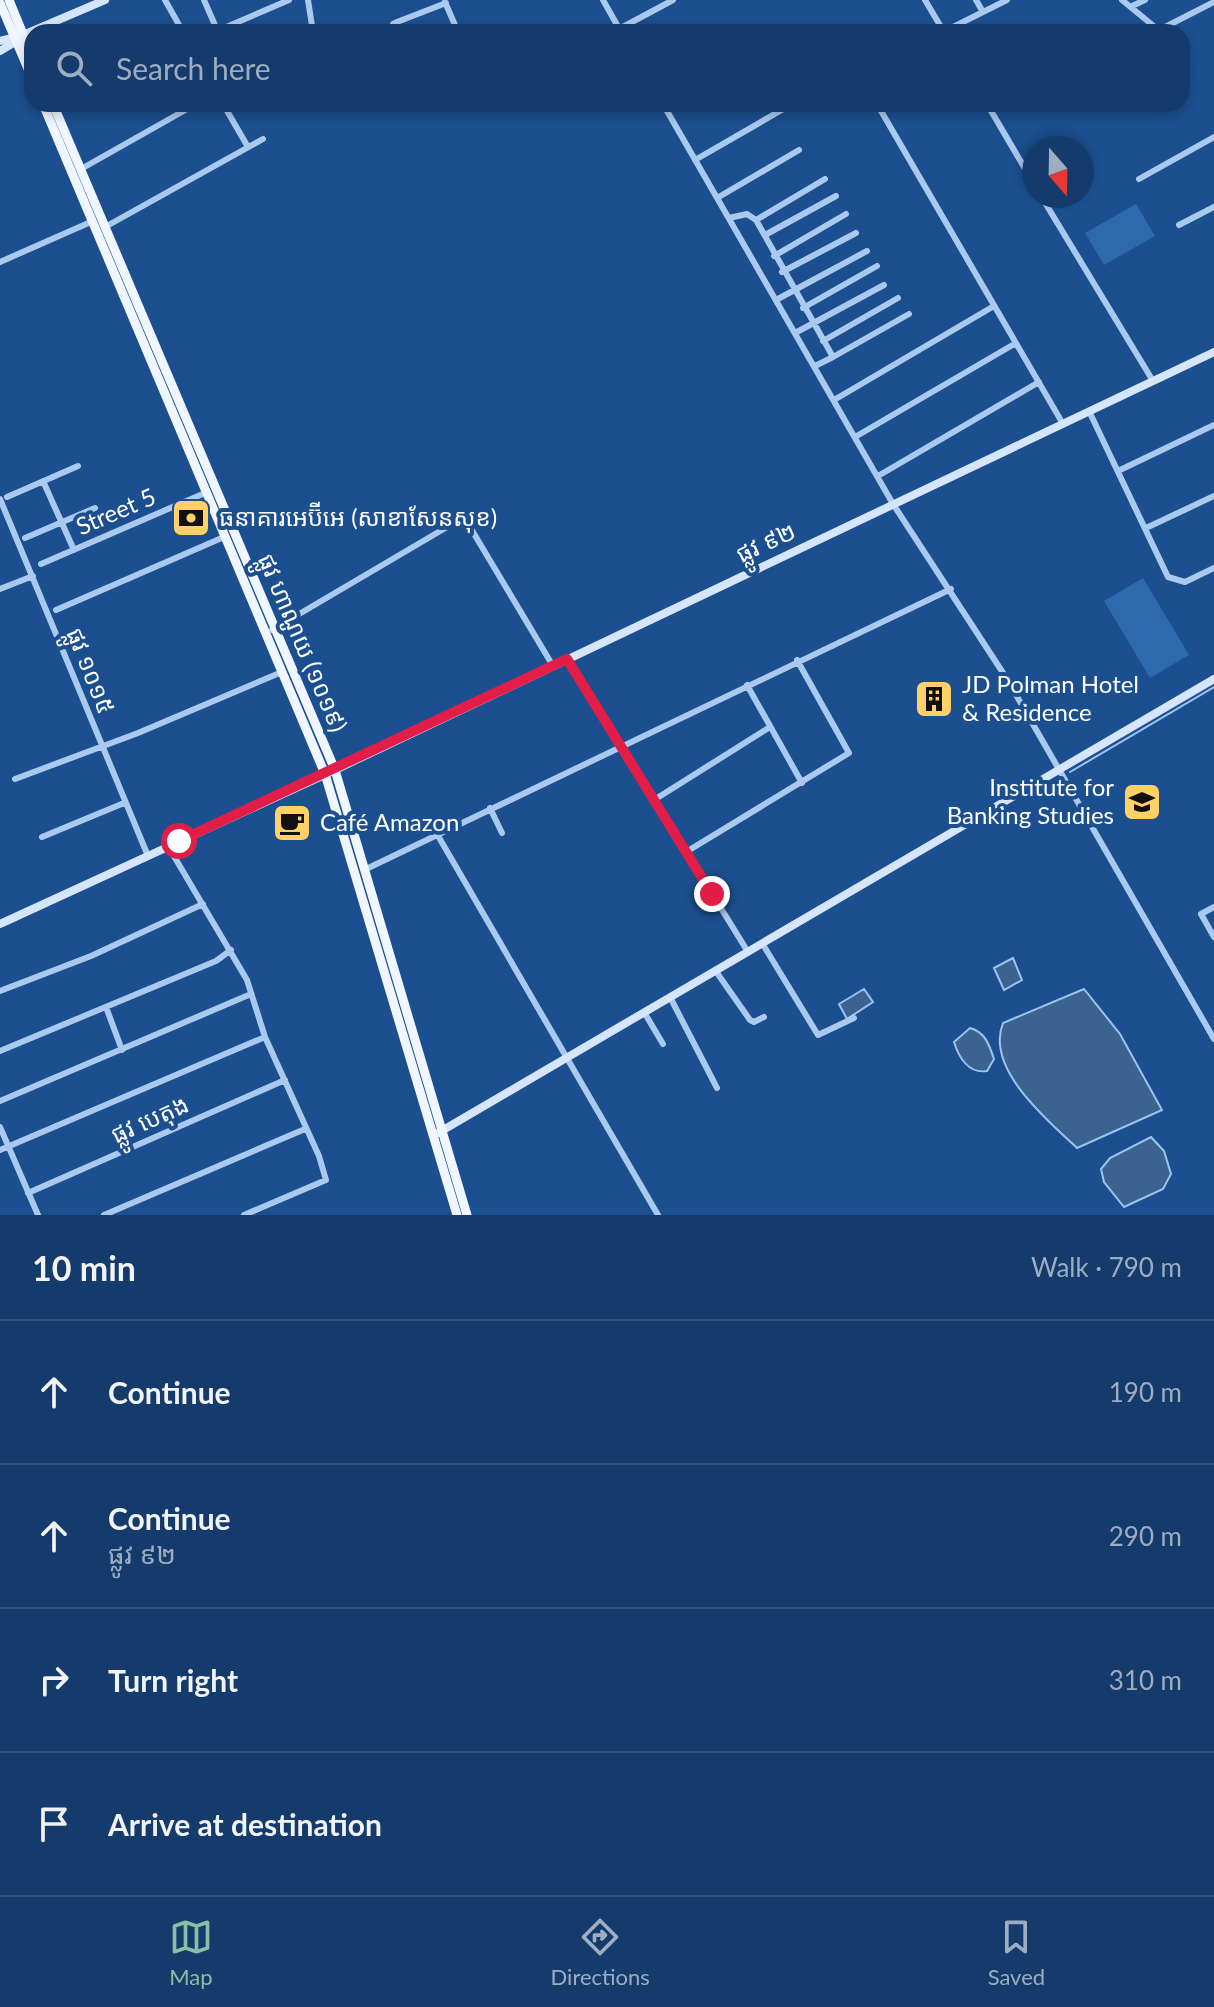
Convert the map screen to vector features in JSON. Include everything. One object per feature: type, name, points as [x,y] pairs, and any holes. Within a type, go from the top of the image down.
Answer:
[{"type":"main road","points":[[9,0],[24,55]]},
{"type":"main road","points":[[50,24],[105,0]]},
{"type":"main road","points":[[0,3],[24,46]]},
{"type":"main road","points":[[0,51],[24,35]]},
{"type":"main road","points":[[0,41],[18,38]]},
{"type":"main road","name":"ផ្លូវ ហាណូយ (១០១៩)","points":[[47,112],[105,227],[330,772],[438,1133],[457,1215]]},
{"type":"main road","name":"ផ្លូវ ហាណូយ (១០១៩)","points":[[56,112],[93,221],[205,493],[270,631],[282,672],[330,772]]},
{"type":"main road","name":"ផ្លូវ ៩២","points":[[0,924],[330,772],[1214,352]]},
{"type":"main road","points":[[438,1133],[1214,679]]},
{"type":"main road","name":"ផ្លូវ ហាណូយ (១០១៩)","points":[[438,1133],[467,1215]]},
{"type":"street","points":[[165,0],[178,24]]},
{"type":"street","points":[[204,0],[215,24]]},
{"type":"street","points":[[234,24],[289,0]]},
{"type":"street","points":[[308,0],[312,24]]},
{"type":"street","points":[[603,0],[617,24]]},
{"type":"street","points":[[631,24],[673,0]]},
{"type":"street","points":[[925,0],[938,24]]},
{"type":"street","points":[[976,0],[983,12]]},
{"type":"street","points":[[959,24],[1007,0]]},
{"type":"street","points":[[1122,0],[1149,24]]},
{"type":"street","points":[[1132,6],[1145,0]]},
{"type":"street","points":[[393,24],[445,2],[455,24]]},
{"type":"street","points":[[1171,24],[1214,2]]},
{"type":"street","points":[[77,170],[182,112]]},
{"type":"street","points":[[228,112],[248,147]]},
{"type":"street","points":[[668,112],[893,504],[951,589],[1214,1039]]},
{"type":"street","points":[[695,160],[778,112]]},
{"type":"street","points":[[882,112],[1063,424]]},
{"type":"street","points":[[992,112],[1022,164]]},
{"type":"street","points":[[1139,179],[1214,137]]},
{"type":"street","points":[[105,227],[263,139]]},
{"type":"street","points":[[717,198],[799,150]]},
{"type":"street","points":[[756,220],[825,179]]},
{"type":"street","points":[[765,235],[836,196]]},
{"type":"street","points":[[1179,225],[1214,207]]},
{"type":"street","points":[[1048,208],[1153,381]]},
{"type":"street","points":[[729,218],[747,214],[756,220],[782,272],[833,357]]},
{"type":"street","points":[[774,256],[846,214]]},
{"type":"street","points":[[0,262],[93,221]]},
{"type":"street","points":[[782,272],[856,233]]},
{"type":"street","points":[[776,300],[867,251]]},
{"type":"street","points":[[803,308],[877,266]]},
{"type":"street","points":[[795,333],[884,285]]},
{"type":"street","points":[[823,341],[898,298]]},
{"type":"street","points":[[834,400],[994,306]]},
{"type":"street","points":[[815,366],[909,314]]},
{"type":"street","points":[[855,437],[1016,343]]},
{"type":"street","points":[[878,476],[1039,382]]},
{"type":"street","points":[[1089,411],[1168,577],[1185,582],[1214,568]]},
{"type":"street","points":[[1118,471],[1214,425]]},
{"type":"street","points":[[4,498],[78,466]]},
{"type":"street","points":[[43,481],[74,550]]},
{"type":"street","name":"Street 5","points":[[41,564],[205,493]]},
{"type":"street","points":[[1146,528],[1214,496]]},
{"type":"street","name":"ផ្លូវ ១០១៥","points":[[4,498],[9,519],[148,856]]},
{"type":"street","points":[[25,538],[95,508]]},
{"type":"street","points":[[270,631],[464,517],[553,666]]},
{"type":"street","points":[[0,523],[9,519]]},
{"type":"street","points":[[56,610],[224,537]]},
{"type":"street","points":[[0,589],[33,576]]},
{"type":"street","points":[[362,872],[797,660],[951,589]]},
{"type":"street","points":[[567,659],[748,952]]},
{"type":"street","points":[[686,852],[849,753],[797,660]]},
{"type":"street","points":[[15,779],[282,672]]},
{"type":"street","points":[[747,685],[802,783]]},
{"type":"street","points":[[654,800],[770,727]]},
{"type":"street","points":[[42,837],[124,803]]},
{"type":"street","points":[[490,808],[502,833]]},
{"type":"street","points":[[437,834],[658,1215]]},
{"type":"street","points":[[168,846],[231,950],[251,994],[265,1037],[319,1156],[326,1180],[244,1215]]},
{"type":"street","points":[[0,991],[91,956],[203,904]]},
{"type":"street","points":[[1214,907],[1201,914],[1214,937]]},
{"type":"street","points":[[762,943],[818,1035],[854,1018]]},
{"type":"street","points":[[0,1051],[216,961],[231,950]]},
{"type":"street","points":[[715,970],[750,1020],[754,1022],[764,1017]]},
{"type":"street","points":[[0,1101],[251,994]]},
{"type":"street","points":[[670,997],[717,1088]]},
{"type":"street","points":[[106,1007],[122,1050]]},
{"type":"street","points":[[644,1012],[663,1044]]},
{"type":"street","points":[[0,1150],[265,1037]]},
{"type":"street","name":"ផ្លូវ បេតុង","points":[[28,1193],[285,1080]]},
{"type":"street","points":[[587,1095],[598,1092]]},
{"type":"street","points":[[0,1127],[38,1215]]},
{"type":"street","points":[[104,1215],[305,1129]]},
{"type":"shaded area","points":[[1136,204],[1155,236],[1104,265],[1085,233]]},
{"type":"shaded area","points":[[1143,578],[1189,655],[1150,678],[1104,601]]},
{"type":"shaded area","points":[[1013,958],[1022,980],[1004,990],[994,968]]},
{"type":"shaded area","points":[[864,989],[873,1002],[847,1019],[839,1004]]},
{"type":"shaded area","points":[[1084,989],[1120,1034],[1162,1110],[1077,1148],[1022,1092],[1010,1075],[1000,1040],[1003,1023]]},
{"type":"shaded area","points":[[970,1028],[986,1039],[990,1048],[994,1059],[987,1071],[970,1067],[956,1048],[954,1042]]},
{"type":"shaded area","points":[[1151,1137],[1164,1151],[1171,1174],[1163,1189],[1124,1207],[1104,1182],[1101,1169],[1110,1158]]},
{"type":"waterway","points":[[1070,772],[1214,687]]},
{"type":"place","name":"ធនាគារអេប៊ីអេ (សាខាសែនសុខ)","points":[[191,518]]},
{"type":"place","name":"JD Polman Hotel & Residence","points":[[934,699]]},
{"type":"place","name":"Institute for Banking Studies","points":[[1142,802]]},
{"type":"place","name":"Café Amazon","points":[[292,823]]},
{"type":"route","points":[[179,841],[567,659],[712,894]]}]
